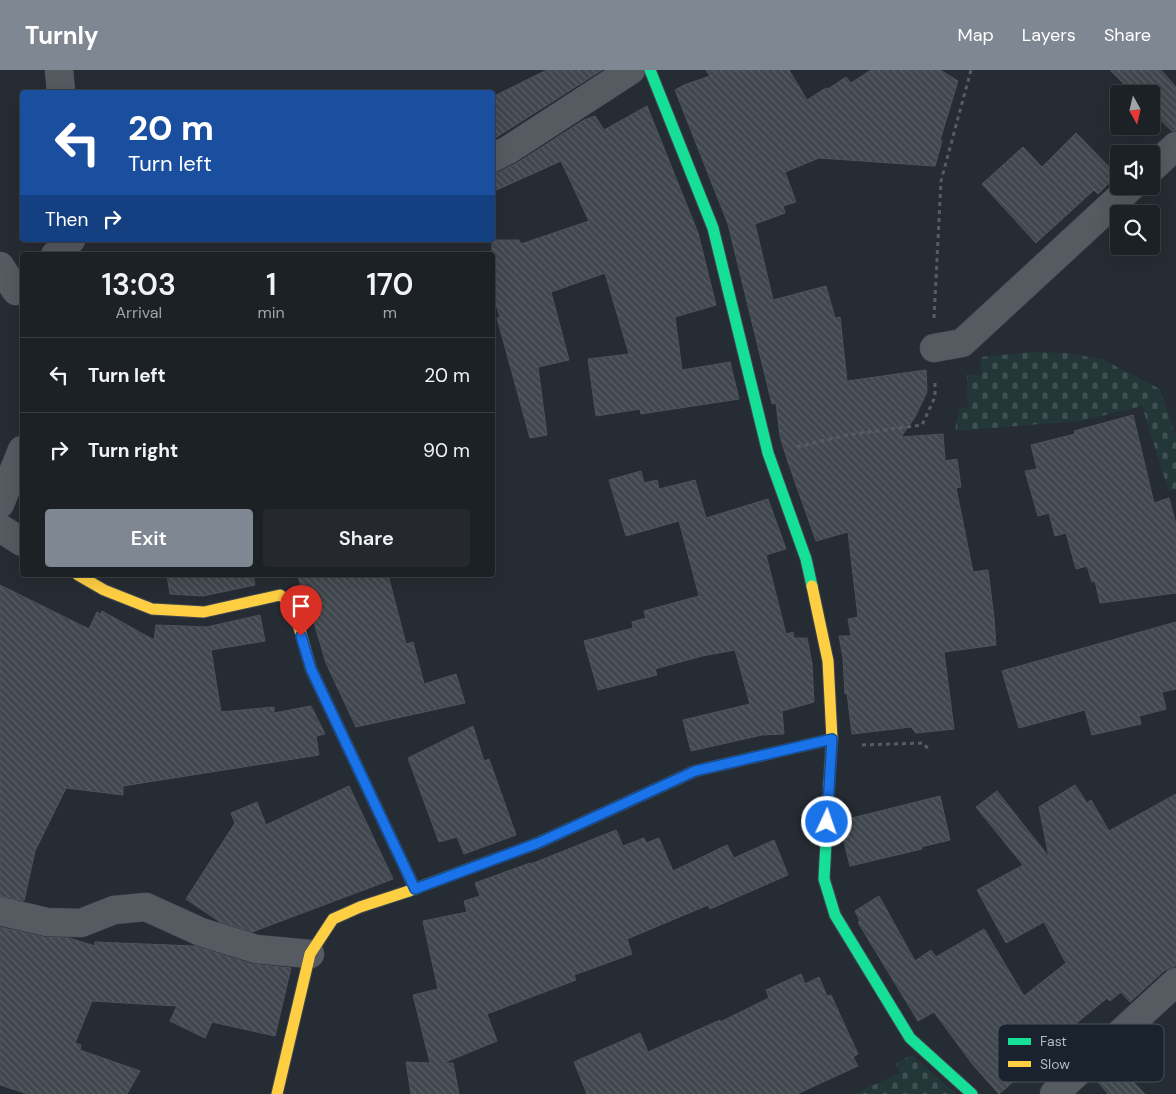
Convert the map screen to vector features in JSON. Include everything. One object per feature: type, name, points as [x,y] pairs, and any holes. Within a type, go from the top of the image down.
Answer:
[{"type":"street","points":[[59,70],[61,90]]},
{"type":"street","points":[[495,156],[631,70]]},
{"type":"street","points":[[650,70],[713,228],[768,453],[806,559],[828,661],[831,743],[824,879],[835,915],[910,1038],[972,1094]]},
{"type":"street","points":[[1160,160],[1176,146]]},
{"type":"street","points":[[934,348],[962,343],[1122,195]]},
{"type":"street","points":[[58,252],[69,242]]},
{"type":"street","points":[[0,266],[13,292]]},
{"type":"street","points":[[0,504],[20,455]]},
{"type":"street","points":[[0,528],[20,541]]},
{"type":"street","points":[[81,577],[104,590],[152,609],[204,612],[280,595],[292,603],[311,669],[415,889]]},
{"type":"street","points":[[277,1094],[310,954],[333,919],[360,907],[415,889],[538,843],[695,771],[831,743]]},
{"type":"street","points":[[0,911],[47,922],[81,923],[114,910],[146,907],[201,932],[256,949],[310,954]]},
{"type":"street","points":[[1130,1024],[1176,982]]},
{"type":"street","points":[[1054,1094],[1067,1082]]},
{"type":"path","points":[[768,453],[847,435],[922,425],[935,397],[933,302],[941,181],[971,70]]},
{"type":"path","points":[[831,743],[923,743],[930,751]]},
{"type":"green space","points":[[1034,352],[1065,353],[1102,359],[1160,389],[1176,436],[1176,489],[1169,492],[1142,406],[1080,421],[955,431],[959,409],[968,407],[967,375],[981,375],[981,357]]},
{"type":"green space","points":[[912,1055],[956,1094],[854,1094],[900,1073],[896,1063]]},
{"type":"building","points":[[547,70],[602,70],[495,138],[495,96]]},
{"type":"building","points":[[706,70],[789,70],[807,100],[846,77],[851,83],[871,70],[940,70],[958,81],[940,140],[942,141],[935,166],[819,158],[785,172],[796,202],[783,206],[785,213],[755,224],[773,300],[826,286],[835,318],[840,317],[847,381],[926,370],[927,392],[915,417],[901,437],[943,434],[945,461],[957,459],[961,487],[956,488],[973,572],[988,570],[994,618],[996,645],[944,652],[954,729],[916,733],[911,727],[852,734],[847,693],[845,694],[843,658],[839,636],[851,636],[848,619],[858,617],[848,532],[816,541],[787,459],[780,436],[776,403],[772,404],[728,224],[675,90],[710,76]]},
{"type":"building","points":[[1110,70],[1161,70],[1176,87],[1176,131],[1172,131],[1160,120],[1160,85],[1125,85]]},
{"type":"building","points":[[647,106],[698,233],[716,305],[675,317],[682,370],[730,362],[739,399],[641,414],[640,409],[596,416],[588,359],[629,354],[605,273],[551,292],[569,360],[538,367],[547,435],[530,438],[497,318],[500,317],[495,301],[495,252],[492,252],[492,242],[495,242],[495,240],[519,240],[521,244],[589,221],[561,161],[495,191],[495,173],[517,163],[584,120],[595,116],[604,130]]},
{"type":"building","points":[[1076,133],[1110,168],[1110,182],[1098,194],[1094,190],[1036,243],[982,184],[1023,147],[1042,167]]},
{"type":"building","points":[[1133,415],[1154,503],[1169,498],[1176,524],[1176,593],[1100,603],[1095,581],[1092,582],[1087,566],[1076,569],[1066,533],[1055,536],[1049,513],[1038,516],[1025,471],[1037,469],[1031,445],[1075,434],[1074,431]]},
{"type":"building","points":[[641,471],[644,483],[657,480],[659,489],[695,480],[706,518],[768,499],[786,549],[766,555],[786,634],[793,632],[794,638],[807,638],[812,663],[814,702],[782,711],[784,734],[762,735],[691,751],[683,720],[750,704],[735,650],[702,656],[655,669],[657,675],[598,690],[584,641],[633,628],[632,622],[646,618],[644,611],[699,596],[679,521],[626,536],[609,480]]},
{"type":"building","points":[[167,577],[253,577],[255,585],[203,596],[170,594]]},
{"type":"building","points":[[298,577],[389,577],[406,644],[413,642],[424,684],[456,674],[465,703],[356,727],[326,663],[307,599],[302,592]]},
{"type":"building","points":[[0,585],[89,629],[97,612],[101,614],[102,611],[154,640],[156,625],[207,627],[260,615],[265,641],[211,650],[221,712],[274,707],[274,713],[311,706],[325,734],[316,736],[319,755],[123,786],[123,795],[66,788],[35,851],[24,901],[0,896]]},
{"type":"building","points":[[1176,622],[1176,689],[1162,692],[1166,709],[1139,716],[1141,724],[1092,735],[1085,710],[1019,728],[1002,671]]},
{"type":"building","points":[[473,726],[484,761],[489,759],[516,835],[464,854],[457,837],[439,842],[408,758]]},
{"type":"building","points":[[1075,785],[1087,803],[1091,800],[1109,831],[1176,794],[1176,966],[1165,970],[1130,1002],[1121,992],[1110,1001],[1107,998],[1076,1024],[998,1024],[998,1082],[1013,1082],[999,1094],[973,1065],[934,1012],[918,1021],[858,922],[860,921],[855,911],[879,896],[915,961],[931,950],[936,957],[984,929],[1024,996],[1066,963],[1044,922],[1006,943],[977,890],[1023,865],[976,807],[997,791],[1049,857],[1039,807]]},
{"type":"building","points":[[349,786],[393,879],[252,932],[220,922],[186,899],[235,823],[231,813],[257,802],[266,825]]},
{"type":"building","points":[[940,796],[950,840],[921,847],[922,849],[850,866],[842,834],[843,824],[848,822],[848,819]]},
{"type":"building","points":[[616,830],[623,846],[644,838],[646,843],[659,838],[673,871],[727,845],[734,858],[774,840],[788,875],[710,909],[708,905],[627,939],[632,954],[574,975],[576,980],[487,1014],[497,1041],[443,1063],[453,1063],[459,1094],[411,1094],[406,1062],[430,1063],[413,995],[438,989],[423,921],[467,912],[464,901],[480,896],[475,883],[531,864]]},
{"type":"building","points":[[0,927],[44,937],[69,938],[95,946],[95,942],[195,946],[252,964],[291,968],[275,1036],[212,1022],[205,1038],[170,1021],[177,1006],[92,1001],[75,1043],[81,1045],[80,1050],[140,1071],[127,1094],[28,1094],[0,1085]]},
{"type":"building","points":[[801,974],[805,984],[819,977],[827,996],[831,995],[858,1054],[853,1057],[858,1066],[797,1094],[587,1094],[574,1062],[640,1033],[648,1052],[720,1020],[720,1022],[769,998],[766,990]]},
{"type":"building","points":[[1098,1082],[1133,1082],[1145,1094],[1108,1094]]},
{"type":"traffic: fast","points":[[650,70],[713,228],[768,453],[806,559],[812,586]]},
{"type":"traffic: fast","points":[[320,688],[415,889]]},
{"type":"traffic: fast","points":[[409,891],[538,843],[695,771],[832,739]]},
{"type":"traffic: fast","points":[[829,785],[824,879],[835,915],[910,1038],[972,1094]]},
{"type":"traffic: slow","points":[[81,577],[104,590],[152,609],[204,612],[280,595],[292,603],[311,669],[320,688]]},
{"type":"traffic: slow","points":[[812,586],[828,661],[832,739],[829,785]]},
{"type":"traffic: slow","points":[[277,1094],[310,954],[333,919],[360,907],[409,891]]},
{"type":"route","points":[[301,636],[311,669],[415,889],[538,843],[695,771],[832,739],[827,822]]}]
